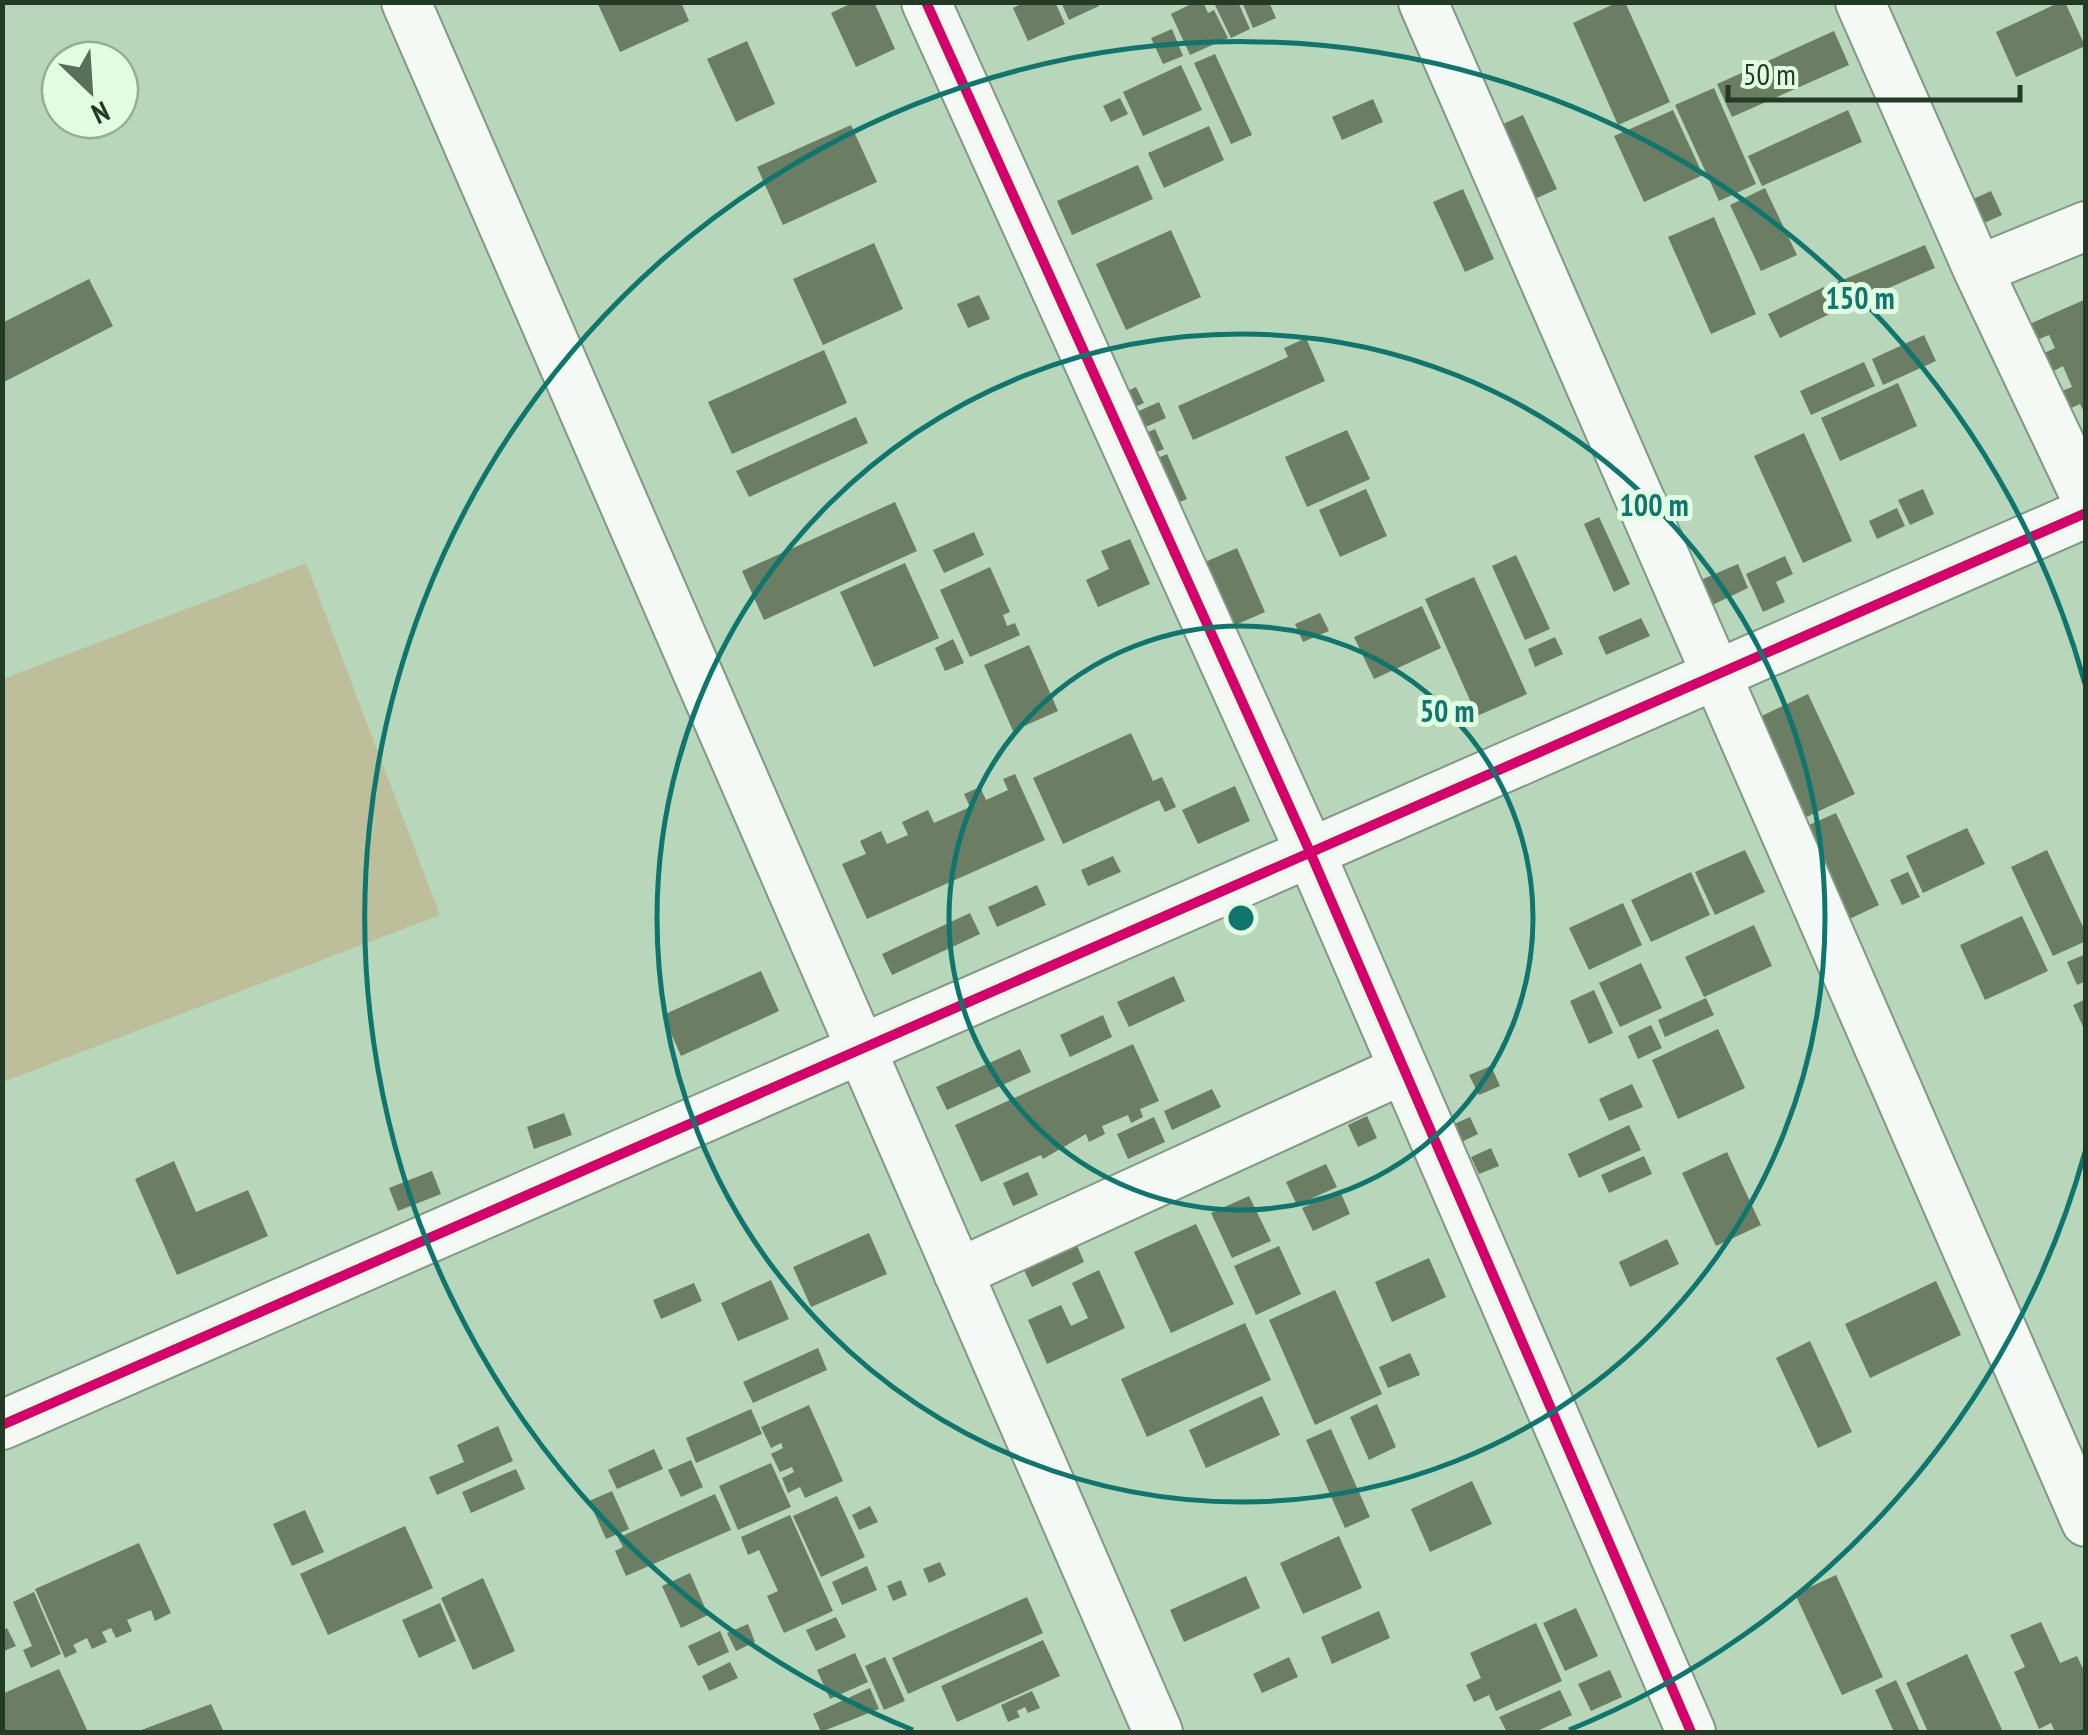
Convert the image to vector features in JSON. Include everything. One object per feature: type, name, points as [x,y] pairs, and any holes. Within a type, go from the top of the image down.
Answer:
[{"type":"street","points":[[406,2],[1158,1732]]},
{"type":"street","points":[[926,2],[1310,852],[1690,1732]]},
{"type":"street","points":[[1423,2],[2086,1522]]},
{"type":"street","points":[[1860,2],[1978,270],[2086,498]]},
{"type":"street","points":[[1978,270],[2086,226]]},
{"type":"street","points":[[2,1425],[2086,513]]},
{"type":"street","points":[[958,1274],[1404,1069]]},
{"type":"green space","points":[[306,563],[440,915],[3,1082],[3,679]]},
{"type":"building","points":[[597,2],[681,2],[689,21],[620,52]]},
{"type":"building","points":[[854,2],[874,2],[895,49],[856,67],[831,13]]},
{"type":"building","points":[[1025,2],[1055,2],[1065,24],[1028,41],[1013,8]]},
{"type":"building","points":[[1061,2],[1097,2],[1099,6],[1069,20]]},
{"type":"building","points":[[1203,2],[1208,13],[1214,10],[1228,38],[1190,55],[1171,14]]},
{"type":"building","points":[[1238,2],[1250,29],[1231,38],[1215,5]]},
{"type":"building","points":[[1242,2],[1269,2],[1276,18],[1253,28]]},
{"type":"building","points":[[1625,2],[1670,102],[1618,125],[1573,23]]},
{"type":"building","points":[[2065,2],[2085,46],[2016,77],[1996,32]]},
{"type":"building","points":[[1172,29],[1183,56],[1163,64],[1151,38]]},
{"type":"building","points":[[1834,31],[1849,65],[1732,117],[1717,84]]},
{"type":"building","points":[[747,41],[775,104],[736,122],[707,59]]},
{"type":"building","points":[[1215,54],[1252,135],[1231,144],[1194,63]]},
{"type":"building","points":[[1181,65],[1202,110],[1143,136],[1123,92]]},
{"type":"building","points":[[1714,88],[1756,184],[1719,201],[1675,105]]},
{"type":"building","points":[[1120,98],[1128,114],[1111,122],[1103,106]]},
{"type":"building","points":[[1373,99],[1383,122],[1342,140],[1332,117]]},
{"type":"building","points":[[1673,110],[1703,175],[1644,202],[1614,136]]},
{"type":"building","points":[[1848,110],[1862,142],[1762,186],[1748,156]]},
{"type":"building","points":[[1523,115],[1557,189],[1528,202],[1494,128]]},
{"type":"building","points":[[851,125],[877,182],[783,225],[757,167]]},
{"type":"building","points":[[1209,126],[1224,160],[1164,188],[1148,153]]},
{"type":"building","points":[[1138,165],[1153,199],[1072,235],[1057,201]]},
{"type":"building","points":[[1765,188],[1797,255],[1761,271],[1730,205]]},
{"type":"building","points":[[1463,189],[1494,259],[1465,272],[1433,202]]},
{"type":"building","points":[[1991,191],[2002,215],[1966,231],[1955,207]]},
{"type":"building","points":[[1714,217],[1756,314],[1711,334],[1668,237]]},
{"type":"building","points":[[1171,230],[1201,297],[1126,330],[1096,264]]},
{"type":"building","points":[[874,243],[903,309],[823,345],[793,279]]},
{"type":"building","points":[[1925,245],[1935,268],[1842,308],[1833,284]]},
{"type":"building","points":[[89,279],[113,326],[2,383],[2,323]]},
{"type":"building","points":[[1824,287],[1836,311],[1780,338],[1768,314]]},
{"type":"building","points":[[979,295],[990,319],[968,328],[957,304]]},
{"type":"building","points":[[2086,299],[2086,416],[2080,404],[2062,412],[2054,394],[2072,387],[2063,366],[2046,375],[2038,356],[2055,348],[2049,335],[2032,342],[2025,326]]},
{"type":"building","points":[[1924,335],[1936,361],[1883,385],[1872,359]]},
{"type":"building","points":[[1306,338],[1325,381],[1193,440],[1178,406],[1288,357],[1284,348]]},
{"type":"building","points":[[824,350],[847,403],[732,454],[708,402]]},
{"type":"building","points":[[1864,362],[1875,386],[1811,415],[1800,391]]},
{"type":"building","points":[[1898,383],[1917,426],[1840,461],[1821,418]]},
{"type":"building","points":[[1136,387],[1144,403],[1124,412],[1117,396]]},
{"type":"building","points":[[1159,402],[1166,418],[1139,430],[1132,414]]},
{"type":"building","points":[[856,417],[868,443],[749,497],[736,471]]},
{"type":"building","points":[[1155,429],[1164,449],[1148,456],[1139,436]]},
{"type":"building","points":[[1347,430],[1370,479],[1307,507],[1285,457]]},
{"type":"building","points":[[1804,433],[1852,541],[1803,563],[1754,456]]},
{"type":"building","points":[[1167,454],[1187,499],[1168,507],[1149,462]]},
{"type":"building","points":[[1366,489],[1387,536],[1340,557],[1319,510]]},
{"type":"building","points":[[1923,489],[1934,514],[1910,525],[1898,500]]},
{"type":"building","points":[[895,502],[917,551],[764,620],[742,571]]},
{"type":"building","points":[[1897,508],[1905,526],[1877,539],[1869,521]]},
{"type":"building","points":[[1599,517],[1630,584],[1614,592],[1584,524]]},
{"type":"building","points":[[974,532],[984,555],[944,573],[933,550]]},
{"type":"building","points":[[1130,539],[1150,584],[1098,607],[1086,580],[1109,569],[1101,551]]},
{"type":"building","points":[[1237,548],[1265,612],[1224,630],[1196,566]]},
{"type":"building","points":[[1516,555],[1550,629],[1525,640],[1492,566]]},
{"type":"building","points":[[1785,556],[1793,574],[1776,582],[1785,602],[1763,612],[1746,574]]},
{"type":"building","points":[[905,563],[939,638],[874,667],[840,592]]},
{"type":"building","points":[[1738,564],[1748,588],[1708,607],[1696,582]]},
{"type":"building","points":[[990,567],[1010,612],[1003,615],[1007,626],[1015,623],[1020,635],[970,657],[940,590]]},
{"type":"building","points":[[1474,577],[1527,694],[1477,716],[1425,599]]},
{"type":"building","points":[[1422,606],[1441,648],[1374,679],[1354,637]]},
{"type":"building","points":[[1320,613],[1329,631],[1303,642],[1295,624]]},
{"type":"building","points":[[1641,618],[1650,636],[1606,655],[1598,637]]},
{"type":"building","points":[[1555,637],[1563,654],[1535,667],[1528,649]]},
{"type":"building","points":[[953,639],[964,663],[945,671],[935,648]]},
{"type":"building","points":[[1029,645],[1058,711],[1013,731],[984,665]]},
{"type":"building","points":[[1808,694],[1855,794],[1796,822],[1749,722]]},
{"type":"building","points":[[1131,733],[1153,781],[1162,777],[1176,807],[1165,812],[1159,800],[1063,844],[1033,778]]},
{"type":"building","points":[[1015,774],[1045,840],[867,919],[842,864],[866,854],[860,841],[881,831],[887,844],[908,835],[902,822],[928,810],[934,823],[970,807],[964,794],[980,787],[986,800],[1008,790],[1003,779]]},
{"type":"building","points":[[1235,786],[1250,821],[1198,844],[1182,810]]},
{"type":"building","points":[[1836,813],[1879,905],[1843,922],[1800,829]]},
{"type":"building","points":[[1967,828],[1985,864],[1923,893],[1906,856]]},
{"type":"building","points":[[1745,850],[1765,892],[1715,915],[1695,872]]},
{"type":"building","points":[[2047,850],[2086,933],[2086,941],[2053,956],[2011,867]]},
{"type":"building","points":[[1113,856],[1121,872],[1088,886],[1081,870]]},
{"type":"building","points":[[1691,872],[1710,915],[1651,942],[1631,900]]},
{"type":"building","points":[[1908,872],[1920,897],[1902,905],[1890,880]]},
{"type":"building","points":[[1037,885],[1046,905],[997,927],[988,907]]},
{"type":"building","points":[[1623,903],[1642,945],[1589,970],[1569,928]]},
{"type":"building","points":[[970,913],[980,934],[892,975],[882,954]]},
{"type":"building","points":[[2022,916],[2048,971],[1985,1000],[1960,945]]},
{"type":"building","points":[[1754,925],[1772,966],[1704,997],[1685,957]]},
{"type":"building","points":[[2086,954],[2086,981],[2077,985],[2067,962]]},
{"type":"building","points":[[1641,963],[1662,1008],[1620,1027],[1599,983]]},
{"type":"building","points":[[761,971],[779,1011],[681,1056],[663,1015]]},
{"type":"building","points":[[1174,976],[1185,1001],[1129,1027],[1117,1002]]},
{"type":"building","points":[[1594,990],[1613,1033],[1589,1044],[1570,1001]]},
{"type":"building","points":[[1706,998],[1714,1015],[1665,1037],[1658,1020]]},
{"type":"building","points":[[2086,999],[2086,1033],[2073,1005]]},
{"type":"building","points":[[1103,1015],[1112,1037],[1070,1057],[1060,1035]]},
{"type":"building","points":[[1651,1025],[1662,1048],[1638,1059],[1628,1036]]},
{"type":"building","points":[[1718,1029],[1745,1088],[1678,1119],[1652,1060]]},
{"type":"building","points":[[1133,1044],[1159,1101],[1140,1109],[1143,1117],[1131,1123],[1128,1115],[1102,1126],[1105,1134],[1089,1142],[1086,1134],[1043,1159],[1041,1155],[981,1182],[955,1125]]},
{"type":"building","points":[[1020,1049],[1031,1072],[947,1110],[936,1087]]},
{"type":"building","points":[[1491,1066],[1500,1086],[1479,1095],[1469,1075]]},
{"type":"building","points":[[1632,1084],[1643,1107],[1609,1121],[1599,1099]]},
{"type":"building","points":[[1212,1089],[1221,1107],[1172,1130],[1164,1111]]},
{"type":"building","points":[[564,1113],[572,1135],[534,1149],[527,1127]]},
{"type":"building","points":[[1367,1116],[1377,1138],[1358,1147],[1348,1125]]},
{"type":"building","points":[[1154,1117],[1165,1142],[1128,1159],[1117,1134]]},
{"type":"building","points":[[1470,1117],[1478,1134],[1451,1147],[1443,1129]]},
{"type":"building","points":[[1629,1125],[1641,1150],[1579,1178],[1568,1154]]},
{"type":"building","points":[[1491,1148],[1499,1166],[1479,1174],[1471,1157]]},
{"type":"building","points":[[1727,1152],[1761,1225],[1716,1246],[1682,1173]]},
{"type":"building","points":[[1644,1156],[1652,1174],[1609,1193],[1601,1175]]},
{"type":"building","points":[[174,1161],[196,1212],[248,1190],[268,1236],[177,1275],[135,1179]]},
{"type":"building","points":[[1326,1164],[1337,1187],[1297,1205],[1286,1182]]},
{"type":"building","points":[[432,1171],[441,1194],[398,1211],[389,1188]]},
{"type":"building","points":[[1028,1172],[1038,1195],[1013,1206],[1003,1183]]},
{"type":"building","points":[[1340,1191],[1350,1214],[1313,1231],[1302,1208]]},
{"type":"building","points":[[1249,1196],[1271,1241],[1232,1258],[1211,1213]]},
{"type":"building","points":[[1196,1224],[1234,1304],[1171,1333],[1134,1252]]},
{"type":"building","points":[[869,1233],[887,1274],[811,1307],[793,1267]]},
{"type":"building","points":[[1667,1239],[1679,1264],[1630,1287],[1619,1262]]},
{"type":"building","points":[[1076,1243],[1084,1262],[1032,1287],[1023,1268]]},
{"type":"building","points":[[1279,1246],[1301,1294],[1256,1315],[1234,1266]]},
{"type":"building","points":[[1429,1258],[1446,1297],[1392,1322],[1375,1282]]},
{"type":"building","points":[[1099,1270],[1125,1328],[1047,1364],[1028,1320],[1061,1305],[1071,1326],[1088,1318],[1072,1283]]},
{"type":"building","points":[[771,1280],[789,1319],[738,1341],[721,1303]]},
{"type":"building","points":[[1936,1281],[1961,1335],[1870,1378],[1845,1324]]},
{"type":"building","points":[[694,1283],[702,1301],[661,1319],[653,1300]]},
{"type":"building","points":[[1335,1290],[1382,1394],[1315,1425],[1269,1320]]},
{"type":"building","points":[[1245,1323],[1271,1380],[1147,1437],[1121,1379]]},
{"type":"building","points":[[1810,1341],[1852,1432],[1818,1448],[1776,1358]]},
{"type":"building","points":[[818,1348],[827,1370],[753,1403],[743,1382]]},
{"type":"building","points":[[1410,1353],[1420,1375],[1388,1388],[1379,1367]]},
{"type":"building","points":[[1262,1396],[1280,1435],[1206,1468],[1189,1430]]},
{"type":"building","points":[[1377,1404],[1396,1447],[1369,1460],[1350,1417]]},
{"type":"building","points":[[809,1405],[843,1481],[805,1498],[800,1487],[788,1493],[782,1478],[794,1472],[792,1467],[780,1472],[771,1454],[783,1448],[781,1443],[771,1448],[761,1427]]},
{"type":"building","points":[[751,1409],[762,1434],[696,1463],[686,1438]]},
{"type":"building","points":[[498,1426],[513,1461],[437,1495],[429,1477],[464,1462],[457,1445]]},
{"type":"building","points":[[1331,1429],[1370,1517],[1345,1528],[1306,1440]]},
{"type":"building","points":[[654,1449],[663,1469],[617,1489],[608,1470]]},
{"type":"building","points":[[691,1460],[703,1487],[681,1497],[668,1470]]},
{"type":"building","points":[[771,1463],[791,1507],[738,1530],[719,1486]]},
{"type":"building","points":[[516,1469],[525,1489],[471,1513],[462,1492]]},
{"type":"building","points":[[1472,1481],[1492,1524],[1430,1552],[1411,1509]]},
{"type":"building","points":[[612,1491],[629,1529],[606,1539],[589,1501]]},
{"type":"building","points":[[715,1494],[731,1530],[626,1576],[615,1551],[623,1547],[618,1538]]},
{"type":"building","points":[[837,1496],[865,1557],[821,1577],[793,1516]]},
{"type":"building","points":[[870,1506],[878,1522],[859,1530],[852,1515]]},
{"type":"building","points":[[305,1510],[324,1552],[292,1566],[273,1524]]},
{"type":"building","points":[[790,1515],[833,1611],[784,1633],[767,1596],[778,1591],[759,1550],[748,1555],[741,1537]]},
{"type":"building","points":[[405,1526],[433,1588],[328,1635],[300,1574]]},
{"type":"building","points":[[1339,1536],[1362,1588],[1303,1614],[1280,1563]]},
{"type":"building","points":[[139,1543],[171,1613],[155,1621],[151,1610],[127,1620],[132,1631],[116,1638],[111,1628],[102,1632],[107,1642],[92,1649],[87,1638],[73,1645],[77,1652],[65,1658],[35,1589]]},
{"type":"building","points":[[940,1562],[946,1575],[929,1583],[923,1569]]},
{"type":"building","points":[[867,1566],[877,1590],[842,1605],[832,1582]]},
{"type":"building","points":[[690,1573],[708,1615],[681,1628],[662,1586]]},
{"type":"building","points":[[1836,1575],[1883,1677],[1842,1695],[1795,1594]]},
{"type":"building","points":[[1246,1576],[1260,1608],[1184,1642],[1170,1610]]},
{"type":"building","points":[[483,1578],[515,1651],[473,1670],[441,1598]]},
{"type":"building","points":[[901,1580],[907,1595],[893,1601],[887,1586]]},
{"type":"building","points":[[34,1592],[61,1654],[31,1668],[23,1650],[32,1646],[13,1602]]},
{"type":"building","points":[[1027,1597],[1043,1633],[908,1694],[892,1658]]},
{"type":"building","points":[[440,1603],[456,1641],[419,1658],[402,1620]]},
{"type":"building","points":[[1576,1608],[1598,1656],[1565,1671],[1543,1623]]},
{"type":"building","points":[[1379,1611],[1390,1638],[1332,1664],[1321,1637]]},
{"type":"building","points":[[836,1617],[846,1637],[816,1651],[806,1630]]},
{"type":"building","points":[[2041,1622],[2060,1663],[2077,1656],[2086,1675],[2086,1732],[2055,1732],[2051,1723],[2039,1729],[2014,1672],[2025,1667],[2010,1635]]},
{"type":"building","points":[[1536,1623],[1562,1681],[1496,1711],[1489,1695],[1474,1702],[1466,1685],[1481,1678],[1470,1653]]},
{"type":"building","points":[[748,1624],[755,1642],[736,1651],[727,1633]]},
{"type":"building","points":[[7,1628],[16,1646],[2,1652],[2,1631]]},
{"type":"building","points":[[720,1631],[729,1652],[698,1666],[688,1646]]},
{"type":"building","points":[[1043,1640],[1060,1676],[957,1722],[941,1686]]},
{"type":"building","points":[[855,1653],[868,1682],[830,1699],[817,1670]]},
{"type":"building","points":[[1967,1654],[2003,1732],[1928,1732],[1906,1683]]},
{"type":"building","points":[[885,1657],[905,1701],[884,1710],[865,1666]]},
{"type":"building","points":[[1289,1657],[1298,1677],[1262,1693],[1253,1674]]},
{"type":"building","points":[[730,1662],[738,1678],[709,1691],[702,1676]]},
{"type":"building","points":[[59,1669],[88,1732],[2,1732],[2,1694]]},
{"type":"building","points":[[1610,1670],[1622,1697],[1591,1711],[1578,1684]]},
{"type":"building","points":[[1896,1680],[1920,1732],[1894,1732],[1875,1690]]},
{"type":"building","points":[[870,1688],[879,1709],[821,1732],[813,1714]]},
{"type":"building","points":[[1560,1690],[1572,1715],[1535,1732],[1507,1732],[1499,1717]]},
{"type":"building","points":[[1032,1691],[1040,1708],[1028,1713],[1025,1707],[1017,1711],[1020,1717],[1008,1722],[1001,1705]]},
{"type":"building","points":[[211,1704],[223,1730],[136,1732]]},
{"type":"cycle path","points":[[926,2],[1310,852],[1691,1732]]},
{"type":"cycle path","points":[[2,1425],[2086,513]]}]
